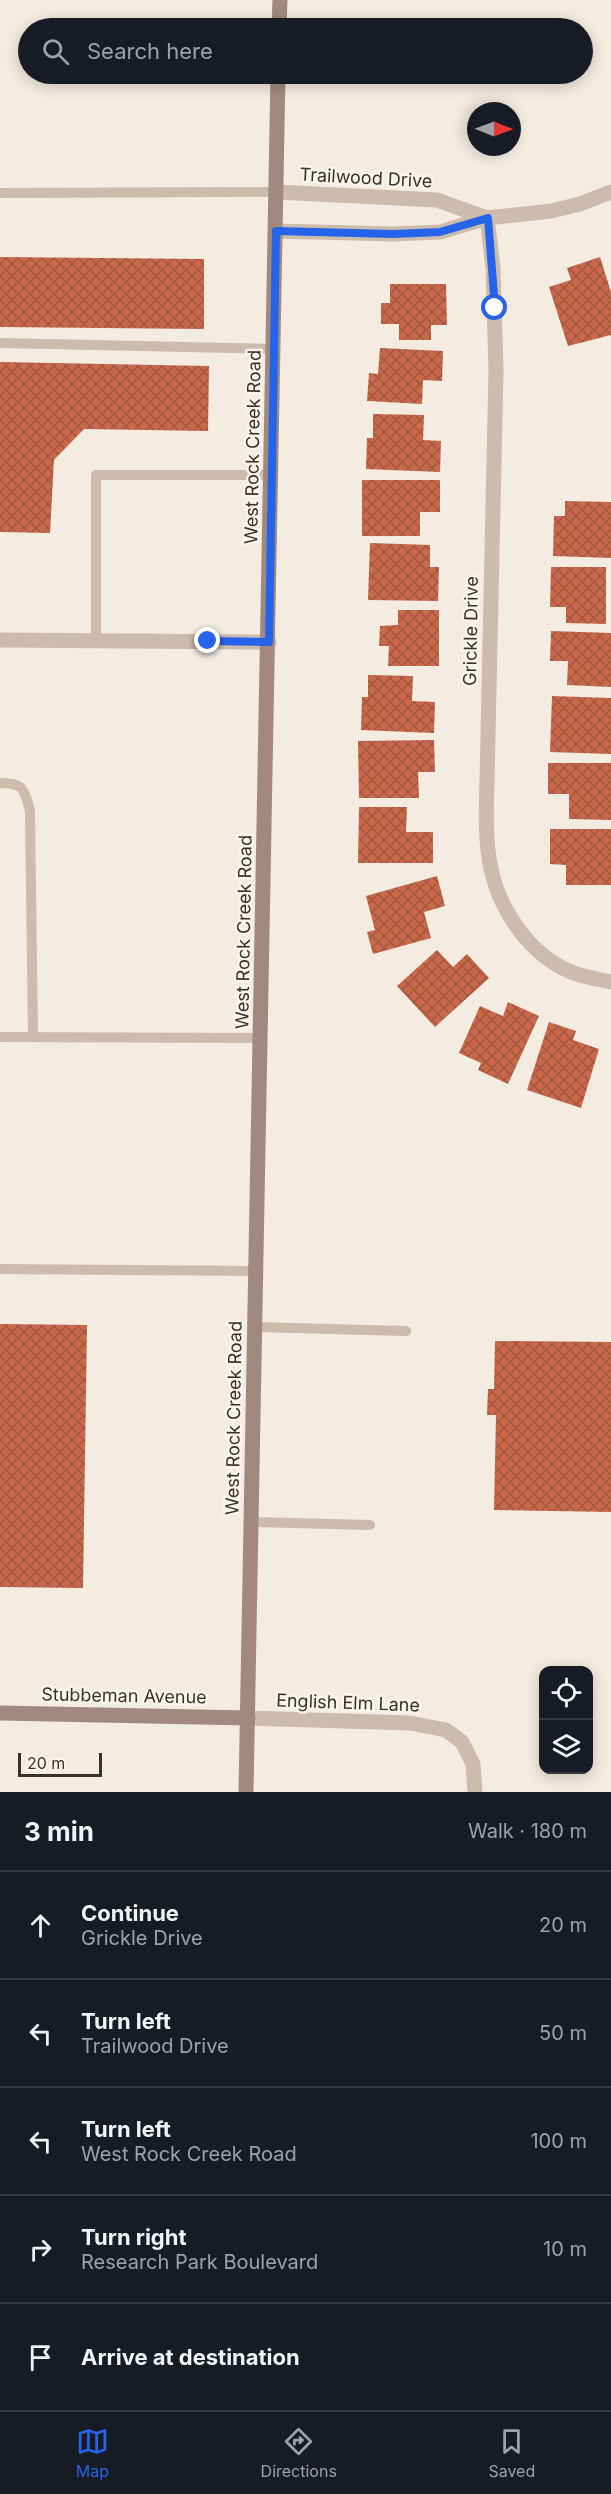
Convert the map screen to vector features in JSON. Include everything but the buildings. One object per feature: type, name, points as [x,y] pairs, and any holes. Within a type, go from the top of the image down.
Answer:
[{"type":"main road","points":[[279,18],[280,0]]},
{"type":"main road","name":"West Rock Creek Road","points":[[246,1792],[262,1038],[278,84]]},
{"type":"main road","name":"Stubbeman Avenue","points":[[0,1713],[248,1718]]},
{"type":"street","name":"Trailwood Drive","points":[[276,192],[437,200],[488,218]]},
{"type":"street","name":"Trailwood Drive","points":[[276,231],[393,234],[440,232],[488,218],[551,211],[580,204],[611,192]]},
{"type":"street","name":"Grickle Drive","points":[[488,218],[493,267],[496,370],[486,782],[486,821],[491,870],[498,893],[526,939],[569,972],[611,982]]},
{"type":"street","points":[[0,640],[269,642]]},
{"type":"street","name":"English Elm Lane","points":[[248,1718],[410,1724],[446,1730],[462,1742],[473,1764],[476,1792]]},
{"type":"lane","points":[[0,193],[276,192]]},
{"type":"lane","points":[[0,343],[274,349]]},
{"type":"lane","points":[[96,640],[96,475],[272,475]]},
{"type":"lane","points":[[0,783],[15,783],[24,790],[30,811],[33,1037]]},
{"type":"lane","points":[[0,1037],[262,1038]]},
{"type":"lane","points":[[0,1269],[257,1271]]},
{"type":"lane","points":[[255,1326],[406,1331]]},
{"type":"lane","points":[[252,1522],[370,1525]]},
{"type":"route","points":[[208,641],[269,642],[276,231],[393,234],[440,232],[488,218],[495,308]]}]
